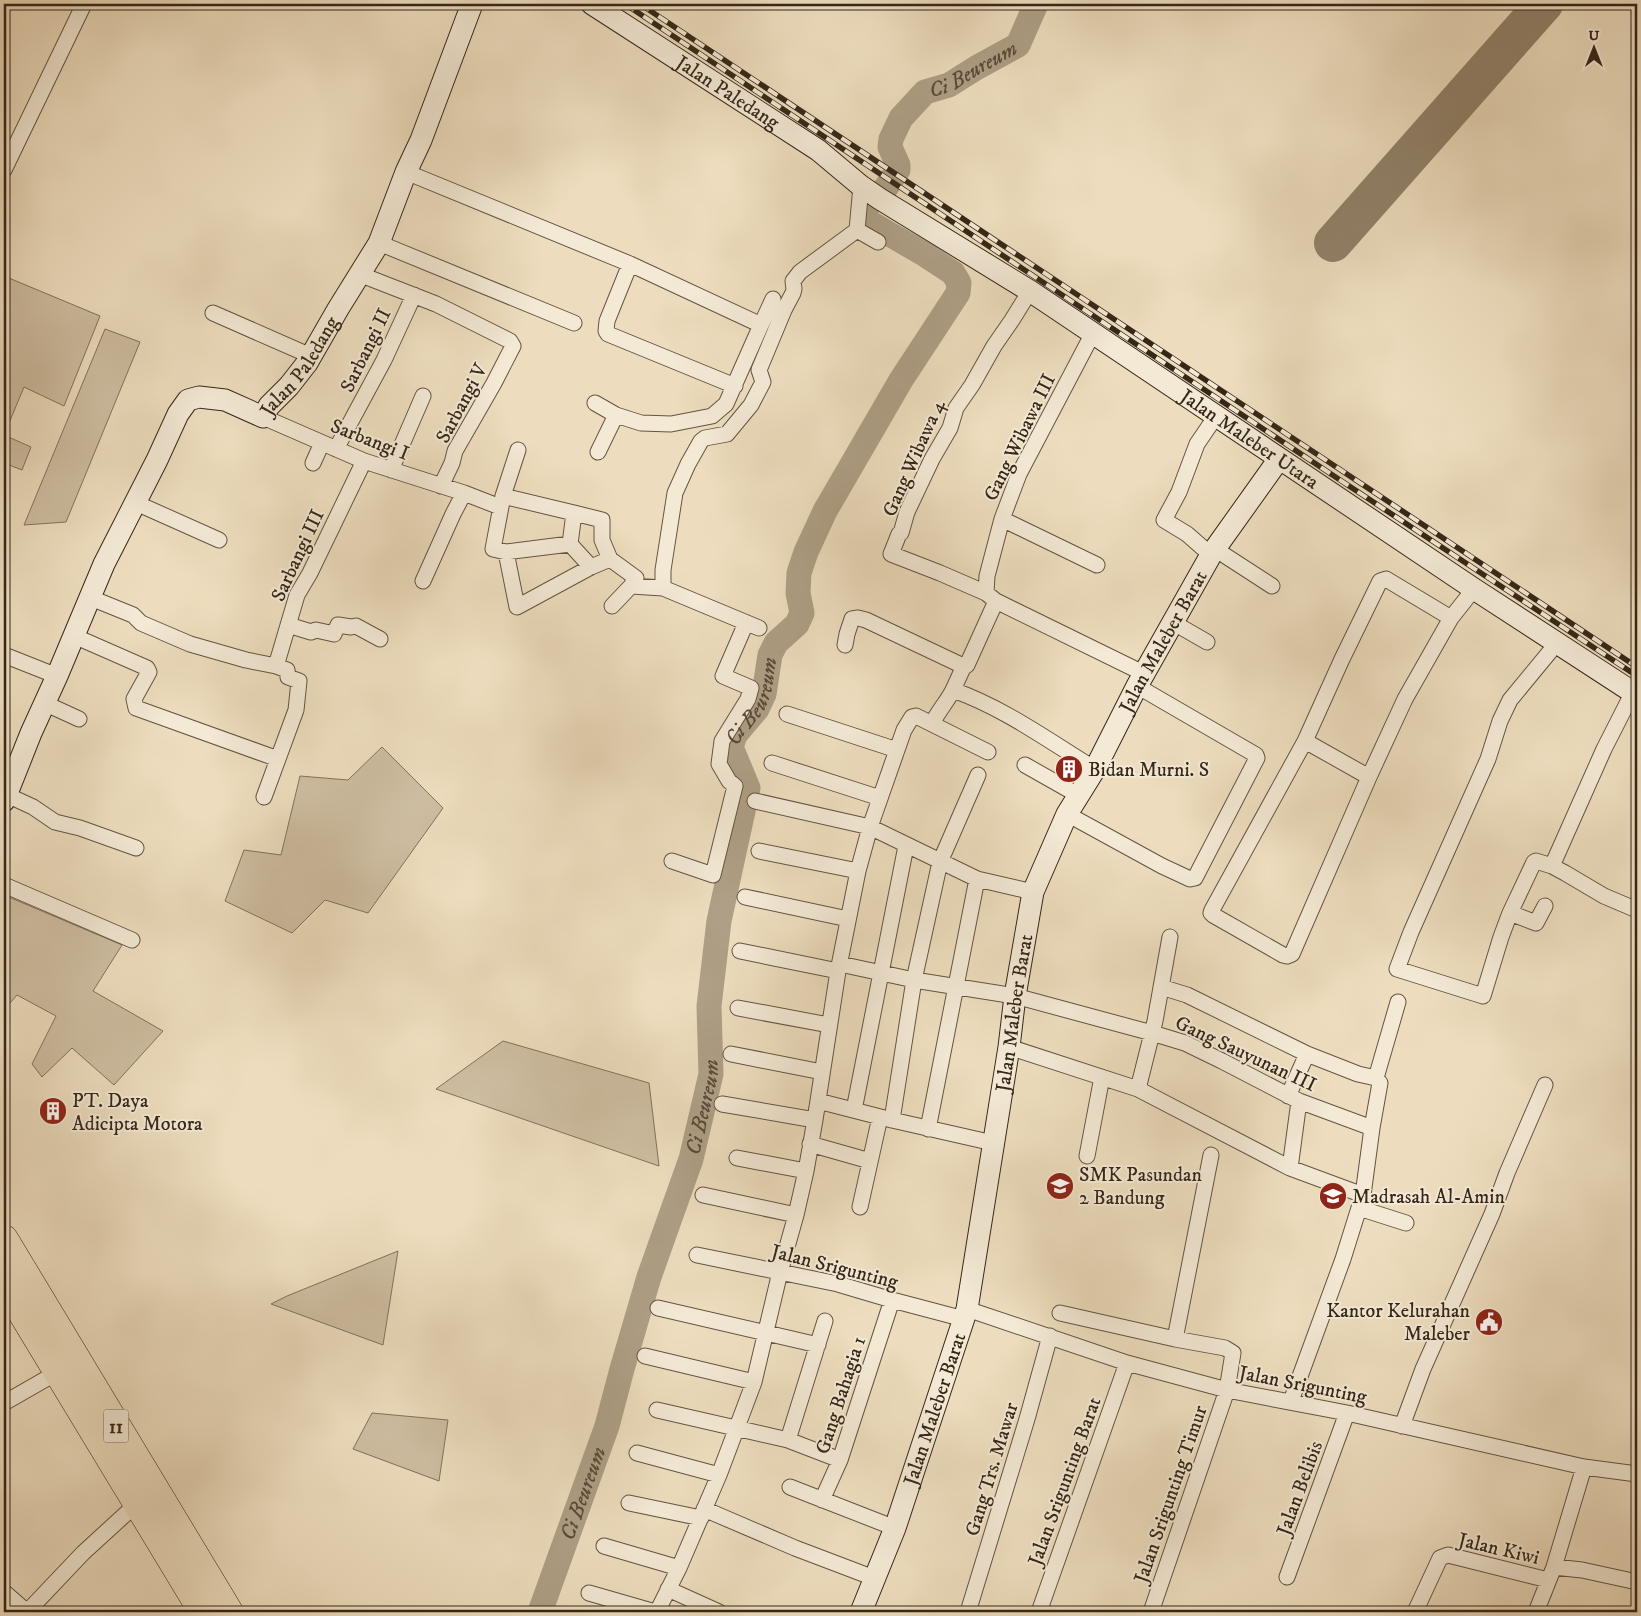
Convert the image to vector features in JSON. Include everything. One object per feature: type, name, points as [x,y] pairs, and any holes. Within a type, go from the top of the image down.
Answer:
[{"type":"highway","name":"11","points":[[4,1239],[146,1497],[203,1612]]},
{"type":"highway","name":"11","points":[[4,1282],[58,1372],[229,1612]]},
{"type":"street","points":[[4,170],[84,4]]},
{"type":"street","name":"Jalan Paledang","points":[[5,798],[104,564],[136,503],[178,414],[188,400],[198,396],[225,400],[263,417],[269,406],[289,386],[307,363],[379,243],[406,172],[421,140],[472,4]]},
{"type":"street","name":"Jalan Paledang","points":[[592,4],[818,150],[870,192]]},
{"type":"street","points":[[406,172],[630,264],[760,325]]},
{"type":"street","points":[[663,588],[663,570],[675,493],[700,441],[705,438],[727,434],[751,405],[763,382],[759,370],[793,293],[793,281],[800,272],[857,230],[870,192]]},
{"type":"street","name":"Jalan Maleber Utara","points":[[870,192],[1030,291],[1474,590],[1635,694]]},
{"type":"street","points":[[857,230],[878,242]]},
{"type":"street","points":[[379,243],[574,323]]},
{"type":"street","points":[[630,264],[607,321],[606,331],[608,334],[735,386]]},
{"type":"street","points":[[360,274],[414,295]]},
{"type":"street","name":"Gang Wibawa 4","points":[[991,597],[940,573],[890,554],[901,533],[907,512],[932,459],[950,428],[956,408],[1030,291]]},
{"type":"street","name":"Sarbangi V","points":[[414,295],[510,341],[513,346],[455,451],[442,486]]},
{"type":"street","name":"Sarbangi II","points":[[313,463],[329,446],[384,360],[414,295]]},
{"type":"street","points":[[595,403],[616,415],[641,423],[671,424],[712,416],[726,404],[773,298]]},
{"type":"street","points":[[213,313],[311,356]]},
{"type":"street","name":"Gang Wibawa III","points":[[932,724],[939,709],[946,702],[963,668],[967,664],[991,597],[987,576],[1002,519],[1019,474],[1093,333]]},
{"type":"street","points":[[391,470],[423,396]]},
{"type":"street","points":[[598,452],[616,415]]},
{"type":"street","points":[[1216,416],[1197,444],[1179,492],[1164,520],[1272,586]]},
{"type":"street","name":"Sarbangi I","points":[[263,417],[364,461],[464,493],[602,520],[602,540],[610,559]]},
{"type":"street","points":[[518,450],[502,501],[493,550],[506,552],[570,544]]},
{"type":"street","name":"Jalan Maleber Barat","points":[[861,1612],[895,1528],[965,1314],[1009,1047],[1014,996],[1033,892],[1067,814],[1095,768],[1141,680],[1214,551],[1279,459]]},
{"type":"street","name":"Sarbangi III","points":[[276,666],[297,595],[310,573],[364,461]]},
{"type":"street","points":[[423,581],[452,514],[464,493]]},
{"type":"street","points":[[136,503],[219,540]]},
{"type":"street","points":[[574,513],[570,544],[591,567]]},
{"type":"street","points":[[1002,519],[1096,565]]},
{"type":"street","points":[[506,552],[517,607],[591,567],[610,559],[636,578],[612,606]]},
{"type":"street","points":[[1451,618],[1386,579],[1382,579],[1305,740],[1211,913],[1215,917],[1283,955],[1292,954],[1369,777],[1406,699],[1451,618],[1474,590]]},
{"type":"street","points":[[631,586],[663,588],[752,625],[723,676],[751,688],[748,699],[722,741],[719,764],[729,782],[735,786],[713,876],[672,861]]},
{"type":"street","points":[[991,597],[1141,680],[1256,755],[1257,758],[1195,878],[1190,879],[1162,866],[1067,814]]},
{"type":"street","points":[[91,598],[133,615],[141,623],[190,644],[246,660],[276,666],[287,670],[288,677],[300,681],[296,710],[264,797]]},
{"type":"street","points":[[845,645],[852,619],[858,618],[866,620],[963,668]]},
{"type":"street","points":[[1174,623],[1207,642]]},
{"type":"street","points":[[288,626],[312,632],[316,630],[334,634],[338,624],[351,627],[356,626],[380,639]]},
{"type":"street","points":[[74,636],[147,668],[149,672],[134,699],[136,708],[278,760]]},
{"type":"street","points":[[1557,643],[1510,700],[1500,721],[1488,759],[1411,932],[1397,969],[1483,996],[1510,913],[1536,861],[1552,866],[1604,896],[1637,910]]},
{"type":"street","points":[[4,655],[57,676]]},
{"type":"street","points":[[953,690],[971,696],[1000,711],[1095,768]]},
{"type":"street","points":[[1552,866],[1604,749],[1635,694]]},
{"type":"street","points":[[44,703],[79,719]]},
{"type":"street","points":[[787,714],[897,750]]},
{"type":"street","points":[[589,1593],[656,1612],[679,1568],[703,1514],[738,1427],[754,1382],[806,1171],[839,967],[858,871],[870,827],[904,730],[912,716],[918,716],[988,752]]},
{"type":"street","points":[[1305,740],[1369,777]]},
{"type":"street","points":[[772,763],[880,798]]},
{"type":"street","points":[[1025,765],[1078,795]]},
{"type":"street","points":[[860,1207],[870,1161],[886,1118],[940,862],[978,775]]},
{"type":"street","points":[[5,798],[33,807],[55,822],[80,828],[136,848]]},
{"type":"street","points":[[756,801],[870,827],[977,879],[1033,892]]},
{"type":"street","points":[[854,1110],[906,846]]},
{"type":"street","points":[[759,852],[858,871]]},
{"type":"street","points":[[928,1129],[977,879]]},
{"type":"street","points":[[4,886],[132,940]]},
{"type":"street","points":[[745,897],[848,919]]},
{"type":"street","points":[[1510,913],[1536,923],[1545,906]]},
{"type":"street","points":[[1138,1089],[1152,1033],[1170,937]]},
{"type":"street","name":"Gang Sauyunan III","points":[[740,952],[1014,996],[1152,1033],[1185,1044],[1222,1061],[1294,1099],[1372,1128]]},
{"type":"street","points":[[1161,987],[1188,995],[1307,1054],[1358,1074],[1376,1078],[1380,1083],[1361,1202],[1343,1259],[1291,1401]]},
{"type":"street","points":[[1376,1078],[1398,1002]]},
{"type":"street","points":[[738,1008],[829,1025]]},
{"type":"street","points":[[1009,1047],[1138,1089],[1290,1168],[1406,1223]]},
{"type":"street","points":[[730,1054],[822,1072]]},
{"type":"street","points":[[1290,1168],[1294,1099],[1307,1054]]},
{"type":"street","points":[[1087,1156],[1102,1077]]},
{"type":"street","points":[[1402,1426],[1423,1369],[1483,1234],[1545,1085]]},
{"type":"street","points":[[818,1101],[928,1129],[993,1143]]},
{"type":"street","points":[[722,1104],[815,1120]]},
{"type":"street","points":[[810,1144],[870,1161]]},
{"type":"street","points":[[1060,1313],[1176,1339],[1211,1155]]},
{"type":"street","points":[[736,1158],[806,1171]]},
{"type":"street","points":[[703,1195],[796,1215]]},
{"type":"street","name":"Jalan Srigunting","points":[[697,1255],[838,1284],[892,1300],[965,1314],[1050,1336],[1127,1363],[1227,1390],[1347,1413],[1584,1467],[1637,1474]]},
{"type":"street","name":"Gang Bahagia 1","points":[[822,1500],[840,1460],[892,1300]]},
{"type":"street","points":[[658,1308],[818,1345]]},
{"type":"street","points":[[788,1440],[824,1321]]},
{"type":"street","name":"Gang Trs. Mawar","points":[[968,1612],[1027,1419],[1050,1336]]},
{"type":"street","name":"Jalan Srigunting Timur","points":[[1157,1611],[1227,1390],[1232,1353],[1225,1348],[1176,1339]]},
{"type":"street","points":[[645,1356],[754,1382]]},
{"type":"street","name":"Jalan Srigunting Barat","points":[[1038,1612],[1127,1363]]},
{"type":"street","points":[[4,1403],[58,1372]]},
{"type":"street","points":[[657,1410],[738,1427],[788,1440],[840,1460]]},
{"type":"street","name":"Jalan Belibis","points":[[1288,1577],[1347,1413]]},
{"type":"street","points":[[637,1453],[720,1475]]},
{"type":"street","points":[[1536,1612],[1551,1573],[1584,1467]]},
{"type":"street","points":[[790,1487],[895,1528]]},
{"type":"street","points":[[4,1592],[27,1612],[83,1553],[146,1497]]},
{"type":"street","points":[[629,1503],[703,1514],[874,1578]]},
{"type":"street","points":[[604,1546],[679,1568]]},
{"type":"street","name":"Jalan Kiwi","points":[[1414,1612],[1440,1558],[1448,1555],[1551,1573],[1582,1570],[1637,1582]]},
{"type":"street","points":[[668,1589],[719,1612]]},
{"type":"shaded area","points":[[4,276],[100,316],[64,406],[24,387],[4,435]]},
{"type":"shaded area","points":[[105,329],[140,342],[66,522],[24,525]]},
{"type":"shaded area","points":[[4,435],[31,447],[22,470],[4,463]]},
{"type":"shaded area","points":[[382,747],[443,808],[368,913],[325,900],[292,933],[225,901],[244,850],[281,855],[300,776],[348,780]]},
{"type":"shaded area","points":[[4,895],[122,945],[93,991],[163,1031],[114,1085],[72,1048],[42,1077],[32,1064],[56,1016],[17,995],[4,1010]]},
{"type":"shaded area","points":[[503,1041],[649,1083],[659,1166],[436,1089]]},
{"type":"shaded area","points":[[398,1251],[383,1345],[271,1304],[287,1296]]},
{"type":"shaded area","points":[[372,1413],[448,1420],[439,1481],[353,1449]]},
{"type":"waterway","name":"Ci Beureum","points":[[540,1612],[607,1426],[649,1277],[691,1159],[711,1074],[709,1006],[719,921],[748,788],[731,747],[735,735],[757,709],[764,694],[770,655],[776,643],[797,624],[802,613],[798,593],[799,573],[806,552],[825,511],[901,380],[958,293],[959,283],[953,273],[867,221],[864,216],[865,210],[873,198],[885,189],[898,170],[898,165],[890,147],[891,139],[901,118],[925,92],[949,85],[1018,45],[1036,4]]},
{"type":"taxiway","points":[[1333,243],[1544,4]]},
{"type":"railway","points":[[625,4],[1637,676]]},
{"type":"railway","points":[[640,4],[1637,667]]},
{"type":"place","name":"Bidan Murni. S","points":[[1069,769]]},
{"type":"place","name":"PT. Daya Adicipta Motora","points":[[53,1111]]},
{"type":"place","name":"SMK Pasundan 2 Bandung","points":[[1060,1186]]},
{"type":"place","name":"Madrasah Al-Amin","points":[[1333,1196]]},
{"type":"place","name":"Kantor Kelurahan Maleber","points":[[1489,1322]]}]
